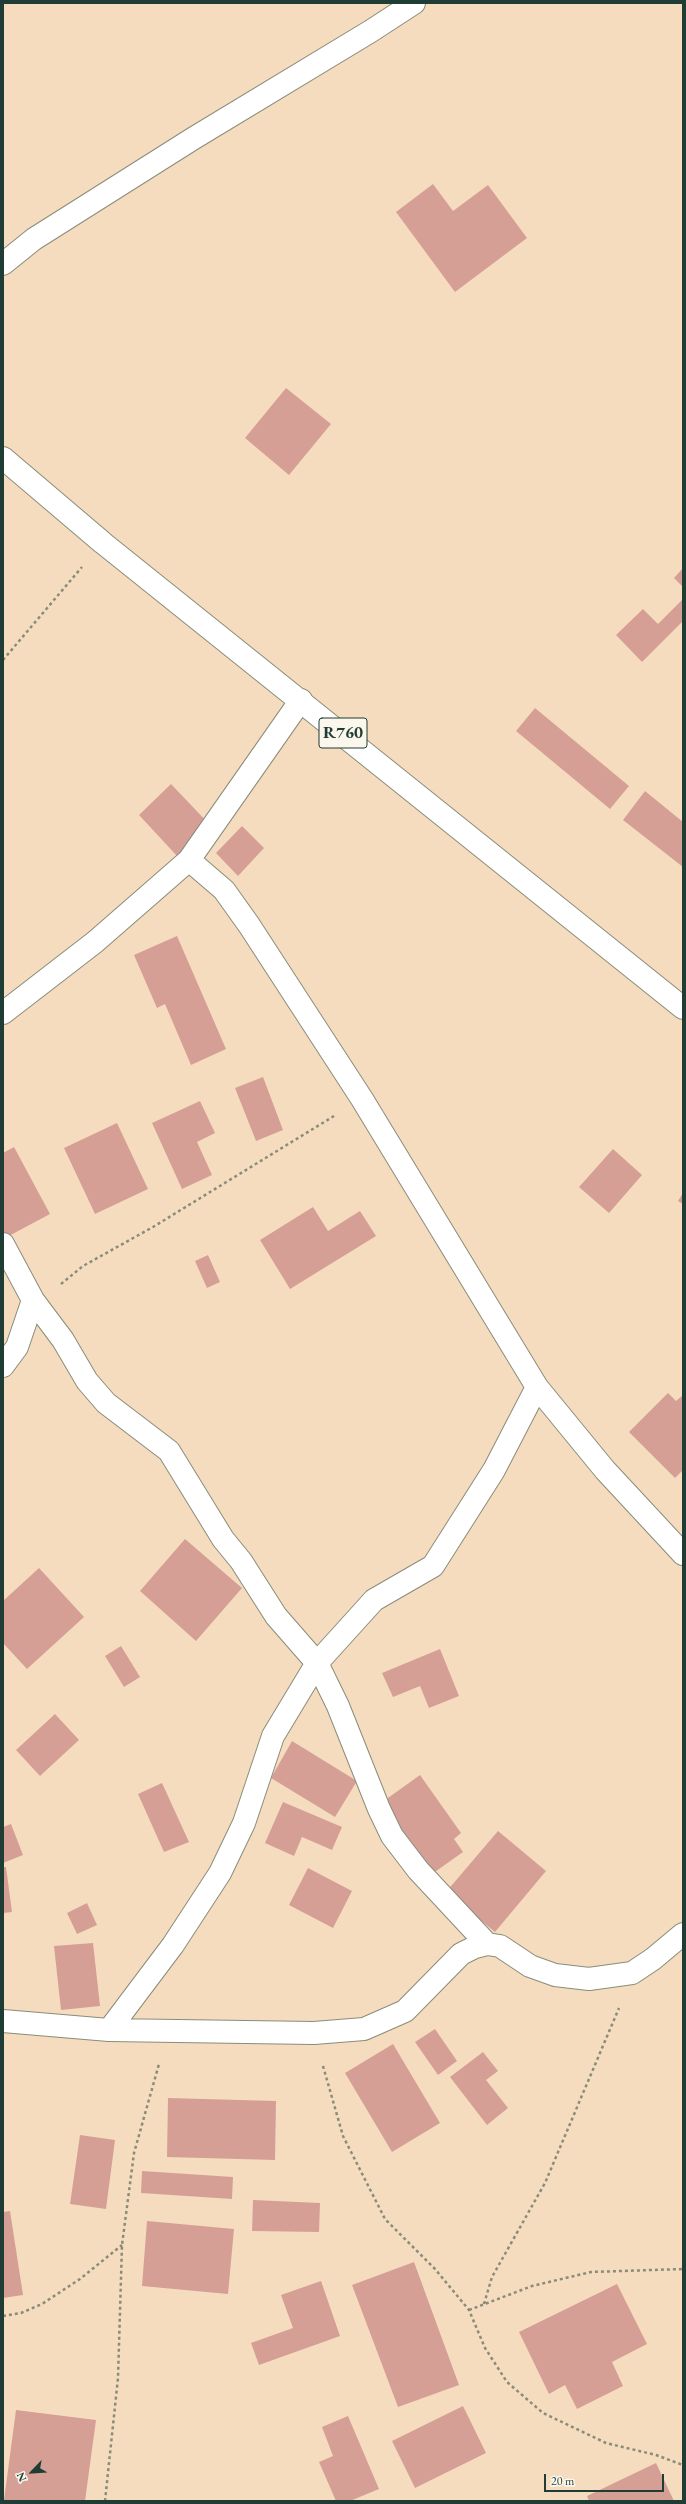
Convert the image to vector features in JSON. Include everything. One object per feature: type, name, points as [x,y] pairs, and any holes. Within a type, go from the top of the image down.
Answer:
[{"type":"street","points":[[3,264],[34,239],[194,138],[371,31],[414,3]]},
{"type":"street","name":"R760","points":[[3,458],[103,543],[301,700],[683,1008]]},
{"type":"street","points":[[3,1013],[95,942],[189,860],[301,700]]},
{"type":"street","points":[[189,860],[228,896],[362,1099],[537,1387],[605,1470],[683,1554]]},
{"type":"street","points":[[3,1244],[35,1302],[63,1340],[87,1381],[106,1403],[169,1451],[223,1539],[241,1561],[276,1616],[317,1663],[338,1706],[379,1809],[392,1836],[418,1870],[487,1944]]},
{"type":"street","points":[[3,1366],[17,1347],[35,1302]]},
{"type":"street","points":[[109,2030],[173,1945],[220,1873],[244,1823],[274,1736],[317,1663],[374,1600],[433,1566],[494,1470],[537,1387]]},
{"type":"street","points":[[3,2021],[109,2030],[314,2033],[364,2029],[405,2011],[461,1954],[475,1947],[487,1944],[500,1946],[530,1966],[555,1975],[589,1979],[632,1973],[653,1959],[683,1934]]},
{"type":"path","points":[[3,660],[103,543]]},
{"type":"path","points":[[35,1302],[83,1266],[153,1227],[362,1099]]},
{"type":"path","points":[[484,2304],[492,2277],[545,2183],[614,2023],[632,1973]]},
{"type":"path","points":[[105,2501],[118,2378],[122,2245],[134,2153],[168,2031]]},
{"type":"path","points":[[314,2033],[343,2136],[385,2219],[435,2269],[469,2310],[485,2348],[507,2382],[542,2413],[606,2443],[656,2454],[683,2465]]},
{"type":"path","points":[[3,2316],[21,2313],[42,2304],[80,2280],[122,2245]]},
{"type":"path","points":[[469,2310],[532,2286],[591,2272],[683,2269]]},
{"type":"building","points":[[433,184],[453,211],[488,185],[527,238],[455,292],[396,212]]},
{"type":"building","points":[[286,388],[331,424],[289,475],[245,438]]},
{"type":"building","points":[[683,568],[683,587],[674,578]]},
{"type":"building","points":[[683,599],[683,621],[642,662],[616,635],[643,609],[658,624]]},
{"type":"building","points":[[535,708],[629,786],[610,809],[516,731]]},
{"type":"building","points":[[171,784],[211,826],[178,857],[139,815]]},
{"type":"building","points":[[645,791],[683,822],[683,867],[623,820]]},
{"type":"building","points":[[242,826],[264,848],[238,876],[216,853]]},
{"type":"building","points":[[177,936],[226,1049],[191,1065],[165,1004],[157,1008],[134,955]]},
{"type":"building","points":[[263,1077],[283,1130],[256,1141],[235,1088]]},
{"type":"building","points":[[200,1101],[215,1133],[197,1142],[212,1175],[182,1189],[152,1123]]},
{"type":"building","points":[[117,1123],[148,1189],[95,1214],[64,1148]]},
{"type":"building","points":[[14,1147],[50,1214],[5,1238],[3,1234],[3,1153]]},
{"type":"building","points":[[613,1149],[642,1175],[609,1213],[579,1187]]},
{"type":"building","points":[[683,1193],[683,1204],[678,1201]]},
{"type":"building","points":[[313,1207],[328,1231],[360,1211],[376,1236],[290,1289],[260,1240]]},
{"type":"building","points":[[208,1255],[220,1282],[207,1288],[195,1261]]},
{"type":"building","points":[[668,1393],[676,1401],[683,1395],[683,1470],[675,1478],[629,1432]]},
{"type":"building","points":[[185,1539],[242,1588],[196,1641],[140,1591]]},
{"type":"building","points":[[39,1568],[84,1617],[27,1669],[3,1643],[3,1601]]},
{"type":"building","points":[[121,1646],[140,1677],[124,1687],[105,1656]]},
{"type":"building","points":[[440,1649],[459,1696],[429,1708],[420,1686],[393,1697],[382,1673]]},
{"type":"building","points":[[55,1714],[79,1740],[40,1776],[16,1750]]},
{"type":"building","points":[[292,1741],[357,1781],[335,1817],[271,1778]]},
{"type":"building","points":[[420,1775],[461,1833],[454,1839],[463,1852],[432,1874],[381,1803]]},
{"type":"building","points":[[162,1783],[189,1842],[164,1852],[138,1794]]},
{"type":"building","points":[[283,1802],[342,1827],[332,1850],[302,1837],[294,1856],[265,1843]]},
{"type":"building","points":[[11,1824],[23,1855],[3,1863],[3,1827]]},
{"type":"building","points":[[498,1831],[546,1871],[495,1932],[446,1892]]},
{"type":"building","points":[[3,1867],[6,1867],[12,1912],[3,1913]]},
{"type":"building","points":[[308,1868],[352,1891],[333,1928],[289,1905]]},
{"type":"building","points":[[87,1903],[97,1925],[77,1934],[67,1913]]},
{"type":"building","points":[[93,1943],[100,2006],[61,2010],[54,1946]]},
{"type":"building","points":[[435,2029],[457,2061],[438,2075],[415,2042]]},
{"type":"building","points":[[393,2044],[440,2123],[392,2152],[345,2073]]},
{"type":"building","points":[[483,2052],[498,2071],[486,2080],[508,2108],[487,2125],[450,2077]]},
{"type":"building","points":[[168,2098],[276,2101],[275,2160],[167,2157]]},
{"type":"building","points":[[80,2135],[115,2140],[106,2209],[70,2204]]},
{"type":"building","points":[[142,2171],[233,2177],[232,2199],[141,2193]]},
{"type":"building","points":[[253,2200],[320,2203],[319,2232],[252,2231]]},
{"type":"building","points":[[10,2211],[23,2295],[3,2298],[3,2212]]},
{"type":"building","points":[[147,2221],[234,2229],[228,2294],[142,2286]]},
{"type":"building","points":[[414,2262],[459,2385],[398,2407],[352,2285]]},
{"type":"building","points":[[321,2281],[340,2336],[259,2365],[251,2343],[293,2328],[281,2295]]},
{"type":"building","points":[[617,2284],[647,2344],[612,2362],[623,2386],[577,2409],[565,2385],[549,2394],[519,2332]]},
{"type":"building","points":[[463,2406],[486,2453],[415,2488],[392,2441]]},
{"type":"building","points":[[16,2410],[96,2420],[85,2501],[4,2500]]},
{"type":"building","points":[[348,2416],[379,2489],[350,2501],[336,2501],[319,2462],[333,2456],[322,2427]]},
{"type":"building","points":[[656,2463],[674,2501],[589,2501],[587,2496]]}]
